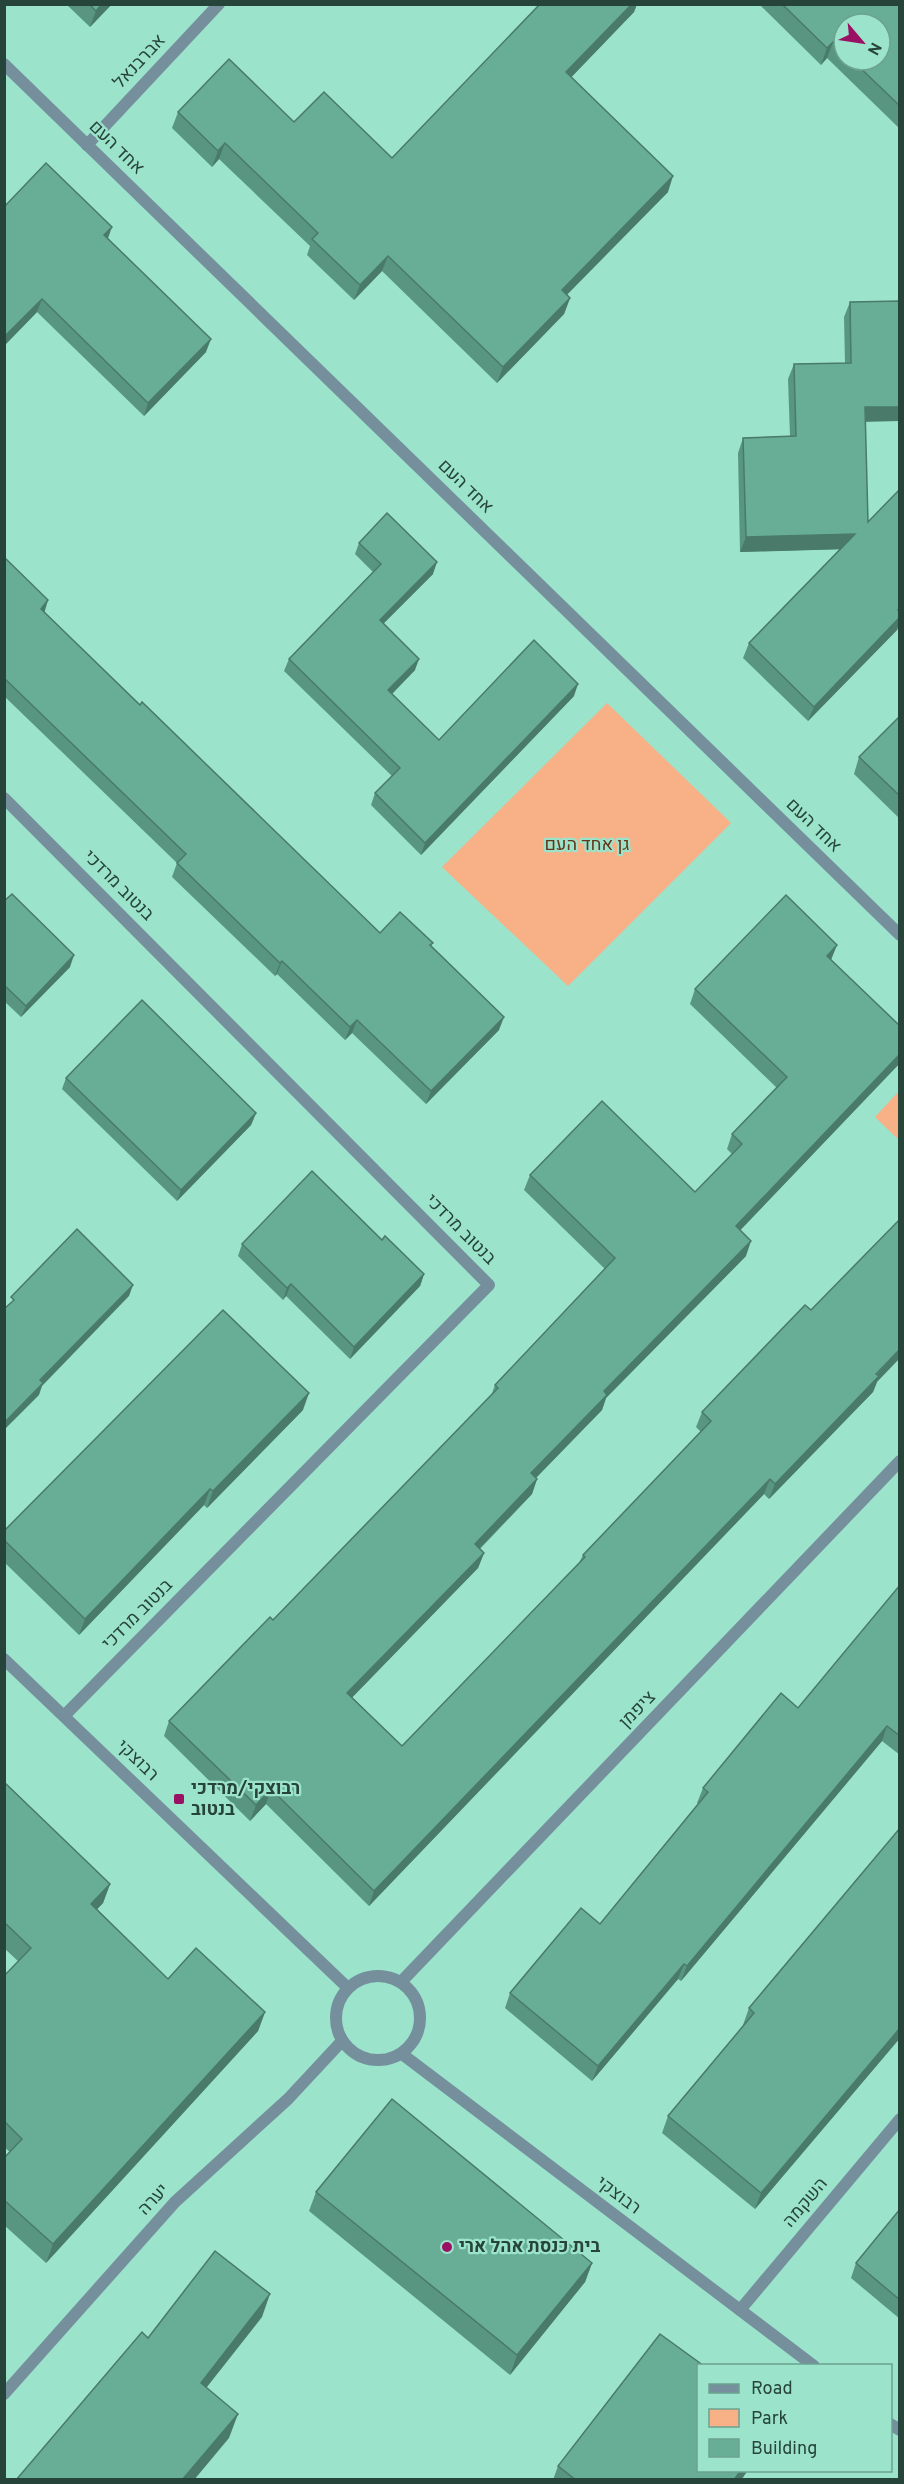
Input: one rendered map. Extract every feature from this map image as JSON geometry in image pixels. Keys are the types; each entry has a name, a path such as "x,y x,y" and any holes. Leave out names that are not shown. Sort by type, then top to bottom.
{"street":[{"name":"אברבנאל","path":"87,145 219,4"},
{"name":"אחד העם","path":"4,64 900,935"},
{"name":"בנטוב מרדכי","path":"4,798 489,1285 64,1716"},
{"name":"ציפמן","path":"401,1982 900,1461"},
{"name":"רבוצקי","path":"4,1659 348,1988"},
{"path":"374,1975 388,1976 401,1982 414,1994 420,2009 420,2027 414,2042 402,2054 376,2061 351,2052 342,2042 336,2024 338,2004 348,1988 359,1980 374,1975"},
{"name":"יערה","path":"4,2394 175,2202 288,2099 342,2042"},
{"name":"רבוצקי","path":"402,2054 810,2364"},
{"name":"השקמה","path":"740,2310 900,2119"}],"green space":[{"name":"גן אחד העם","path":"607,703 731,823 568,986 442,867"},
{"path":"899,1091 899,1140 875,1117"}],"building":[{"path":"89,4 102,4 96,11"},
{"path":"540,4 632,4 566,72 673,176 562,290 570,298 503,367 388,256 360,285 312,239 318,233 225,143 218,151 178,112 229,59 294,122 324,92 392,158"},
{"path":"782,4 900,4 900,106 865,72 892,72 892,12 832,12 832,43 827,48"},
{"path":"46,163 112,227 104,235 211,339 148,403 42,299 4,337 4,207"},
{"path":"900,301 900,407 865,407 868,522 900,489 900,609 898,610 900,617 814,707 749,643 855,534 746,537 743,438 796,436 794,364 851,363 850,302"},
{"path":"387,513 437,562 380,620 419,659 388,690 439,740 534,640 578,684 425,843 375,793 400,768 289,659 381,564 359,543"},
{"path":"4,557 48,600 41,609 140,705 142,702 380,933 400,912 433,943 430,945 504,1017 431,1091 357,1020 350,1027 282,961 280,963 177,863 186,854 4,678"},
{"path":"900,716 900,796 859,757"},
{"path":"12,894 74,955 26,1006 4,985 4,901"},
{"path":"786,895 837,945 827,956 900,1026 900,1054 736,1226 751,1241 604,1391 607,1395 531,1473 537,1479 475,1544 484,1553 347,1693 402,1746 585,1557 583,1555 711,1421 702,1412 805,1305 811,1310 900,1219 900,1349 876,1374 879,1376 775,1484 770,1479 374,1891 271,1789 256,1805 169,1721 270,1617 273,1620 498,1388 495,1385 615,1258 530,1175 602,1101 695,1192 742,1144 732,1134 787,1077 695,989"},
{"path":"142,1000 256,1113 181,1190 66,1078"},
{"path":"312,1171 382,1240 385,1236 424,1274 354,1347 291,1284 287,1288 242,1244"},
{"path":"77,1229 133,1285 40,1380 43,1383 4,1423 4,1309 14,1300 11,1297"},
{"path":"223,1310 309,1393 213,1491 210,1489 85,1619 4,1540 4,1531"},
{"path":"900,1585 900,1736 887,1726 687,1966 684,1964 598,2066 510,1993 581,1908 600,1924 708,1792 703,1788 781,1693 798,1708"},
{"path":"4,1782 110,1884 91,1904 168,1979 196,1948 265,2012 53,2244 4,2200 4,2158 22,2139 4,2121 4,1976 31,1948 4,1922"},
{"path":"900,1828 900,2028 761,2193 668,2116 754,2013 749,2008"},
{"name":"בית כנסת אהל ארי","path":"392,2099 592,2263 517,2355 316,2192"},
{"path":"900,2209 900,2300 856,2263"},
{"path":"215,2251 270,2294 201,2383 238,2414 182,2480 16,2480 142,2332 148,2338"},
{"path":"660,2334 701,2364 697,2364 697,2472 740,2472 734,2480 576,2480 558,2466"}],"place":[{"name":"רבוצקי/מרדכי בנטוב","path":"179,1799"},
{"name":"בית כנסת אהל ארי","path":"447,2247"}]}
